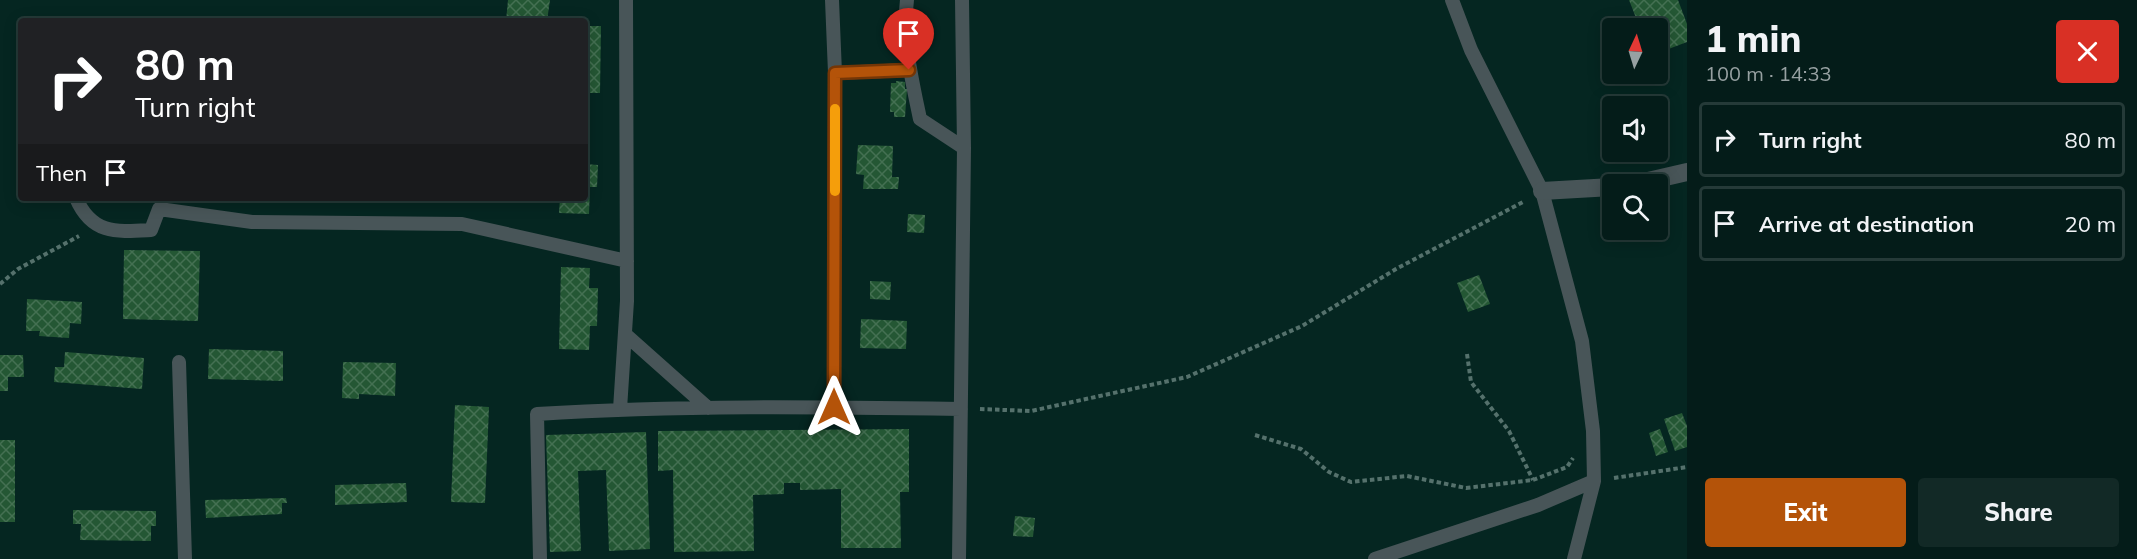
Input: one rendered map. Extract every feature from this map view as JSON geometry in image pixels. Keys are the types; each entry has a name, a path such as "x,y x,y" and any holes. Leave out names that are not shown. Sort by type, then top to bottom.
{"street":[{"path":"1668,176 1687,172"},
{"path":"1542,192 1602,188"}],"lane":[{"path":"620,409 626,335 626,0"},
{"path":"832,0 835,73 834,407"},
{"path":"907,0 905,18 909,70 920,119 964,147"},
{"path":"959,559 964,147 962,0"},
{"path":"1452,0 1471,50 1542,192 1582,341 1593,431 1594,481 1574,559"},
{"path":"835,73 909,70"},
{"path":"78,201 98,226 115,232 151,230 157,203 252,222 462,224 627,261"},
{"path":"626,335 708,408"},
{"path":"179,362 185,559"},
{"path":"540,559 537,414 620,409 834,407 961,409"},
{"path":"1375,559 1538,505 1594,481"}],"path":[{"path":"961,409 1031,411 1187,377 1302,326 1396,269 1542,192"},
{"path":"0,284 18,269 98,226"},
{"path":"1467,354 1471,382 1509,431 1533,480"},
{"path":"1255,435 1301,449 1329,472 1351,482 1407,476 1466,488 1533,480 1567,467 1593,431"},
{"path":"1594,481 1687,467"}],"building":[{"path":"508,0 550,0 547,18 506,18"},
{"path":"1629,0 1678,0 1687,24 1687,42 1668,49 1668,18 1636,18"},
{"path":"588,26 601,26 600,93 588,93"},
{"path":"896,81 905,82 905,89 907,89 905,117 894,117 894,112 890,112 891,83 896,83"},
{"path":"858,145 893,146 892,177 899,177 898,189 863,189 864,175 856,174"},
{"path":"588,164 598,165 597,187 590,187 589,214 559,213 560,201 588,201"},
{"path":"908,214 925,215 924,233 907,232"},
{"path":"124,250 200,251 198,321 123,319"},
{"path":"561,267 590,268 589,288 598,288 597,326 590,326 589,350 559,349"},
{"path":"1479,275 1490,304 1468,312 1457,283"},
{"path":"870,281 891,282 890,300 870,299"},
{"path":"27,299 82,302 81,324 70,323 69,338 39,336 40,331 26,331"},
{"path":"861,319 907,321 906,349 860,348"},
{"path":"209,349 283,351 283,381 208,379"},
{"path":"65,352 144,358 142,389 54,382 55,367 64,367"},
{"path":"0,355 23,355 24,377 8,377 8,391 0,391"},
{"path":"343,362 396,363 395,396 359,394 359,399 342,398"},
{"path":"455,405 489,407 485,503 451,502"},
{"path":"1682,413 1687,426 1687,447 1675,451 1664,419"},
{"path":"909,429 909,492 900,492 901,548 841,548 841,489 800,490 800,483 784,483 784,494 753,495 754,551 674,552 673,470 658,471 658,431"},
{"path":"1660,429 1668,452 1656,456 1649,433"},
{"path":"646,432 650,549 609,551 606,470 578,471 581,551 550,552 546,435"},
{"path":"0,440 15,440 15,522 0,522"},
{"path":"406,483 407,502 335,505 335,485"},
{"path":"286,498 287,503 282,503 282,514 206,518 205,500"},
{"path":"73,510 156,511 156,526 151,526 151,541 80,540 81,524 73,524"},
{"path":"1015,516 1035,518 1033,537 1013,536"}],"slow traffic":[{"path":"835,109 835,191"}],"route":[{"path":"834,407 835,73 909,70"}]}
